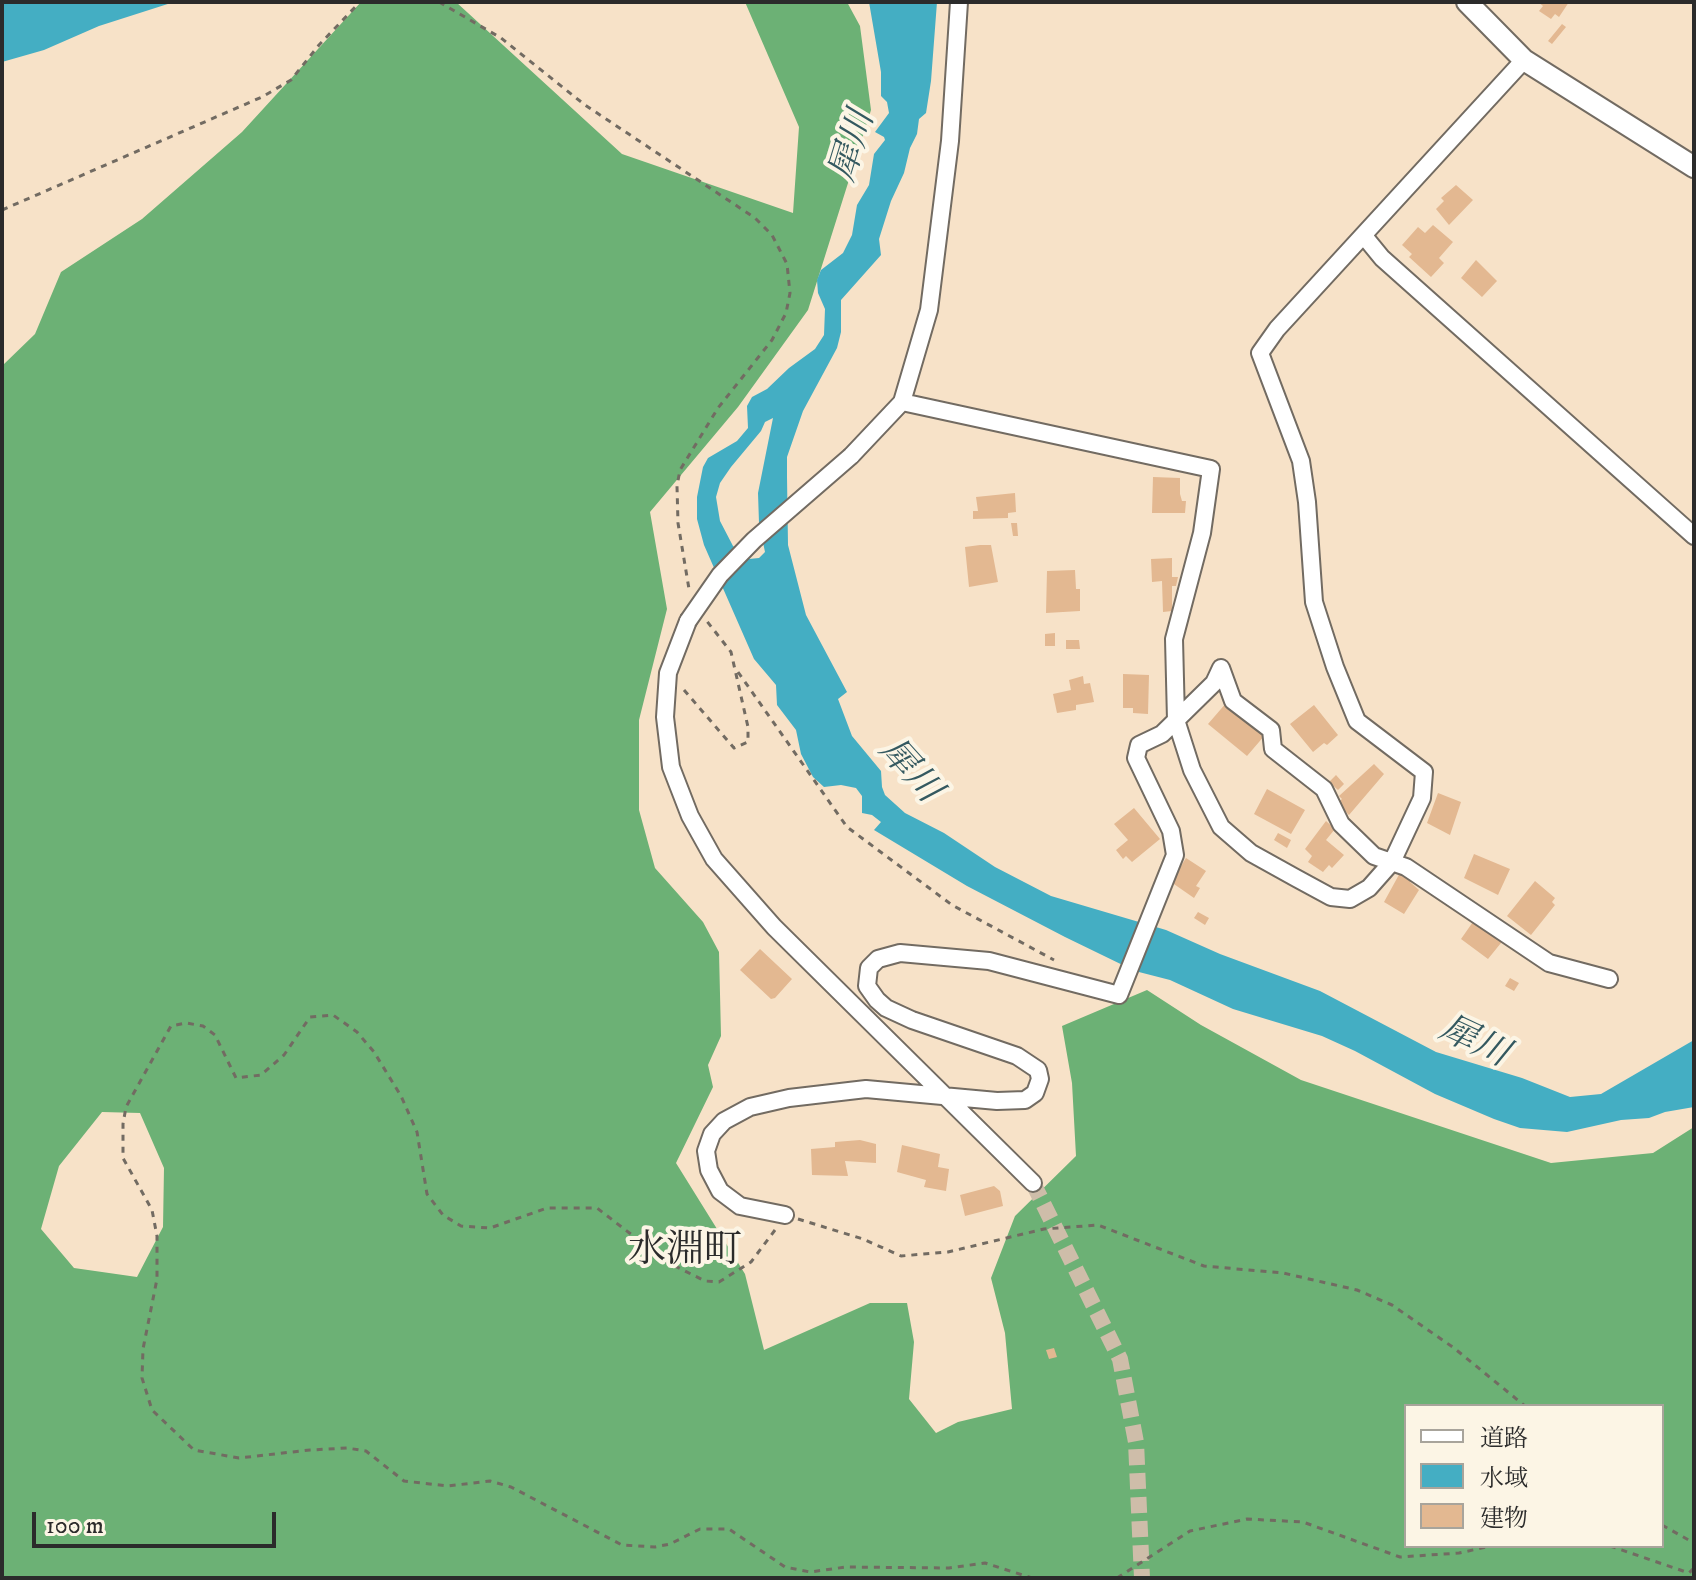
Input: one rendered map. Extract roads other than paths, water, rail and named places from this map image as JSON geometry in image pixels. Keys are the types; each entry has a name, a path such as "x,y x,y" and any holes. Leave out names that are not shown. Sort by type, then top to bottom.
{"main road":[{"path":"1468,2 1524,60 1694,167"}],"street":[{"path":"959,2 950,141 929,310 902,402 851,456 754,540 720,575 693,616 668,673 665,717 671,767 690,816 714,859 774,927 1033,1183"},
{"path":"902,402 1211,469 1202,533 1174,639 1176,720 1192,770 1221,827 1251,853 1331,897 1350,899 1369,888 1392,862 1422,798 1424,772 1357,721 1335,667 1314,602 1301,461 1260,353 1277,329 1524,60"},
{"path":"1364,236 1382,258 1694,536"},
{"path":"785,1215 740,1206 720,1191 709,1170 706,1151 712,1134 724,1121 750,1107 866,1089 997,1101 1025,1100 1035,1093 1040,1079 1038,1070 1017,1056 886,1008 867,986 869,968 878,959 900,953 989,961 1119,995 1175,855 1171,831 1136,758 1139,745 1162,734 1214,683 1221,668 1233,701 1271,730 1273,749 1324,789 1341,824 1374,856 1406,867 1549,963 1609,979"}],"water":[{"path":"8,2 174,2 99,26 44,50 2,62 2,5"},
{"path":"869,2 937,2 926,113 919,119 904,173 891,201 879,239 881,255 841,300 841,332 837,348 803,411 787,457 787,477 788,545 806,615 847,692 838,699 852,736 881,771 885,795 905,813 944,833 995,867 1051,896 1166,930 1220,954 1320,991 1436,1052 1522,1078 1570,1097 1601,1094 1694,1040 1694,1107 1567,1132 1520,1128 1494,1119 1435,1094 1322,1036 1233,1009 1170,980 1135,971 1065,937 967,886 874,830 881,822 872,815 862,813 862,796 856,788 841,785 824,787 813,777 801,754 796,730 777,705 776,685 754,659 704,545 697,519 697,497 708,458 737,441 748,428 747,406 752,397 767,389 815,349 824,335 825,309 818,293 817,280 821,270 843,253 852,235 857,205 869,185 874,154 885,140 875,132 889,113 887,102 881,96 881,72","holes":["773,418 758,493 759,523 765,552 759,558 749,559 733,546 720,521 716,497 720,483 731,467 765,422"]}],"tunnel":[{"path":"1033,1183 1120,1359 1136,1442 1142,1578"}],"district":[{"name":"水淵町","path":"685,1253"}],"water label":[{"name":"犀川","path":"855,147"},
{"name":"犀川","path":"908,772"},
{"name":"犀川","path":"1473,1044"}]}
